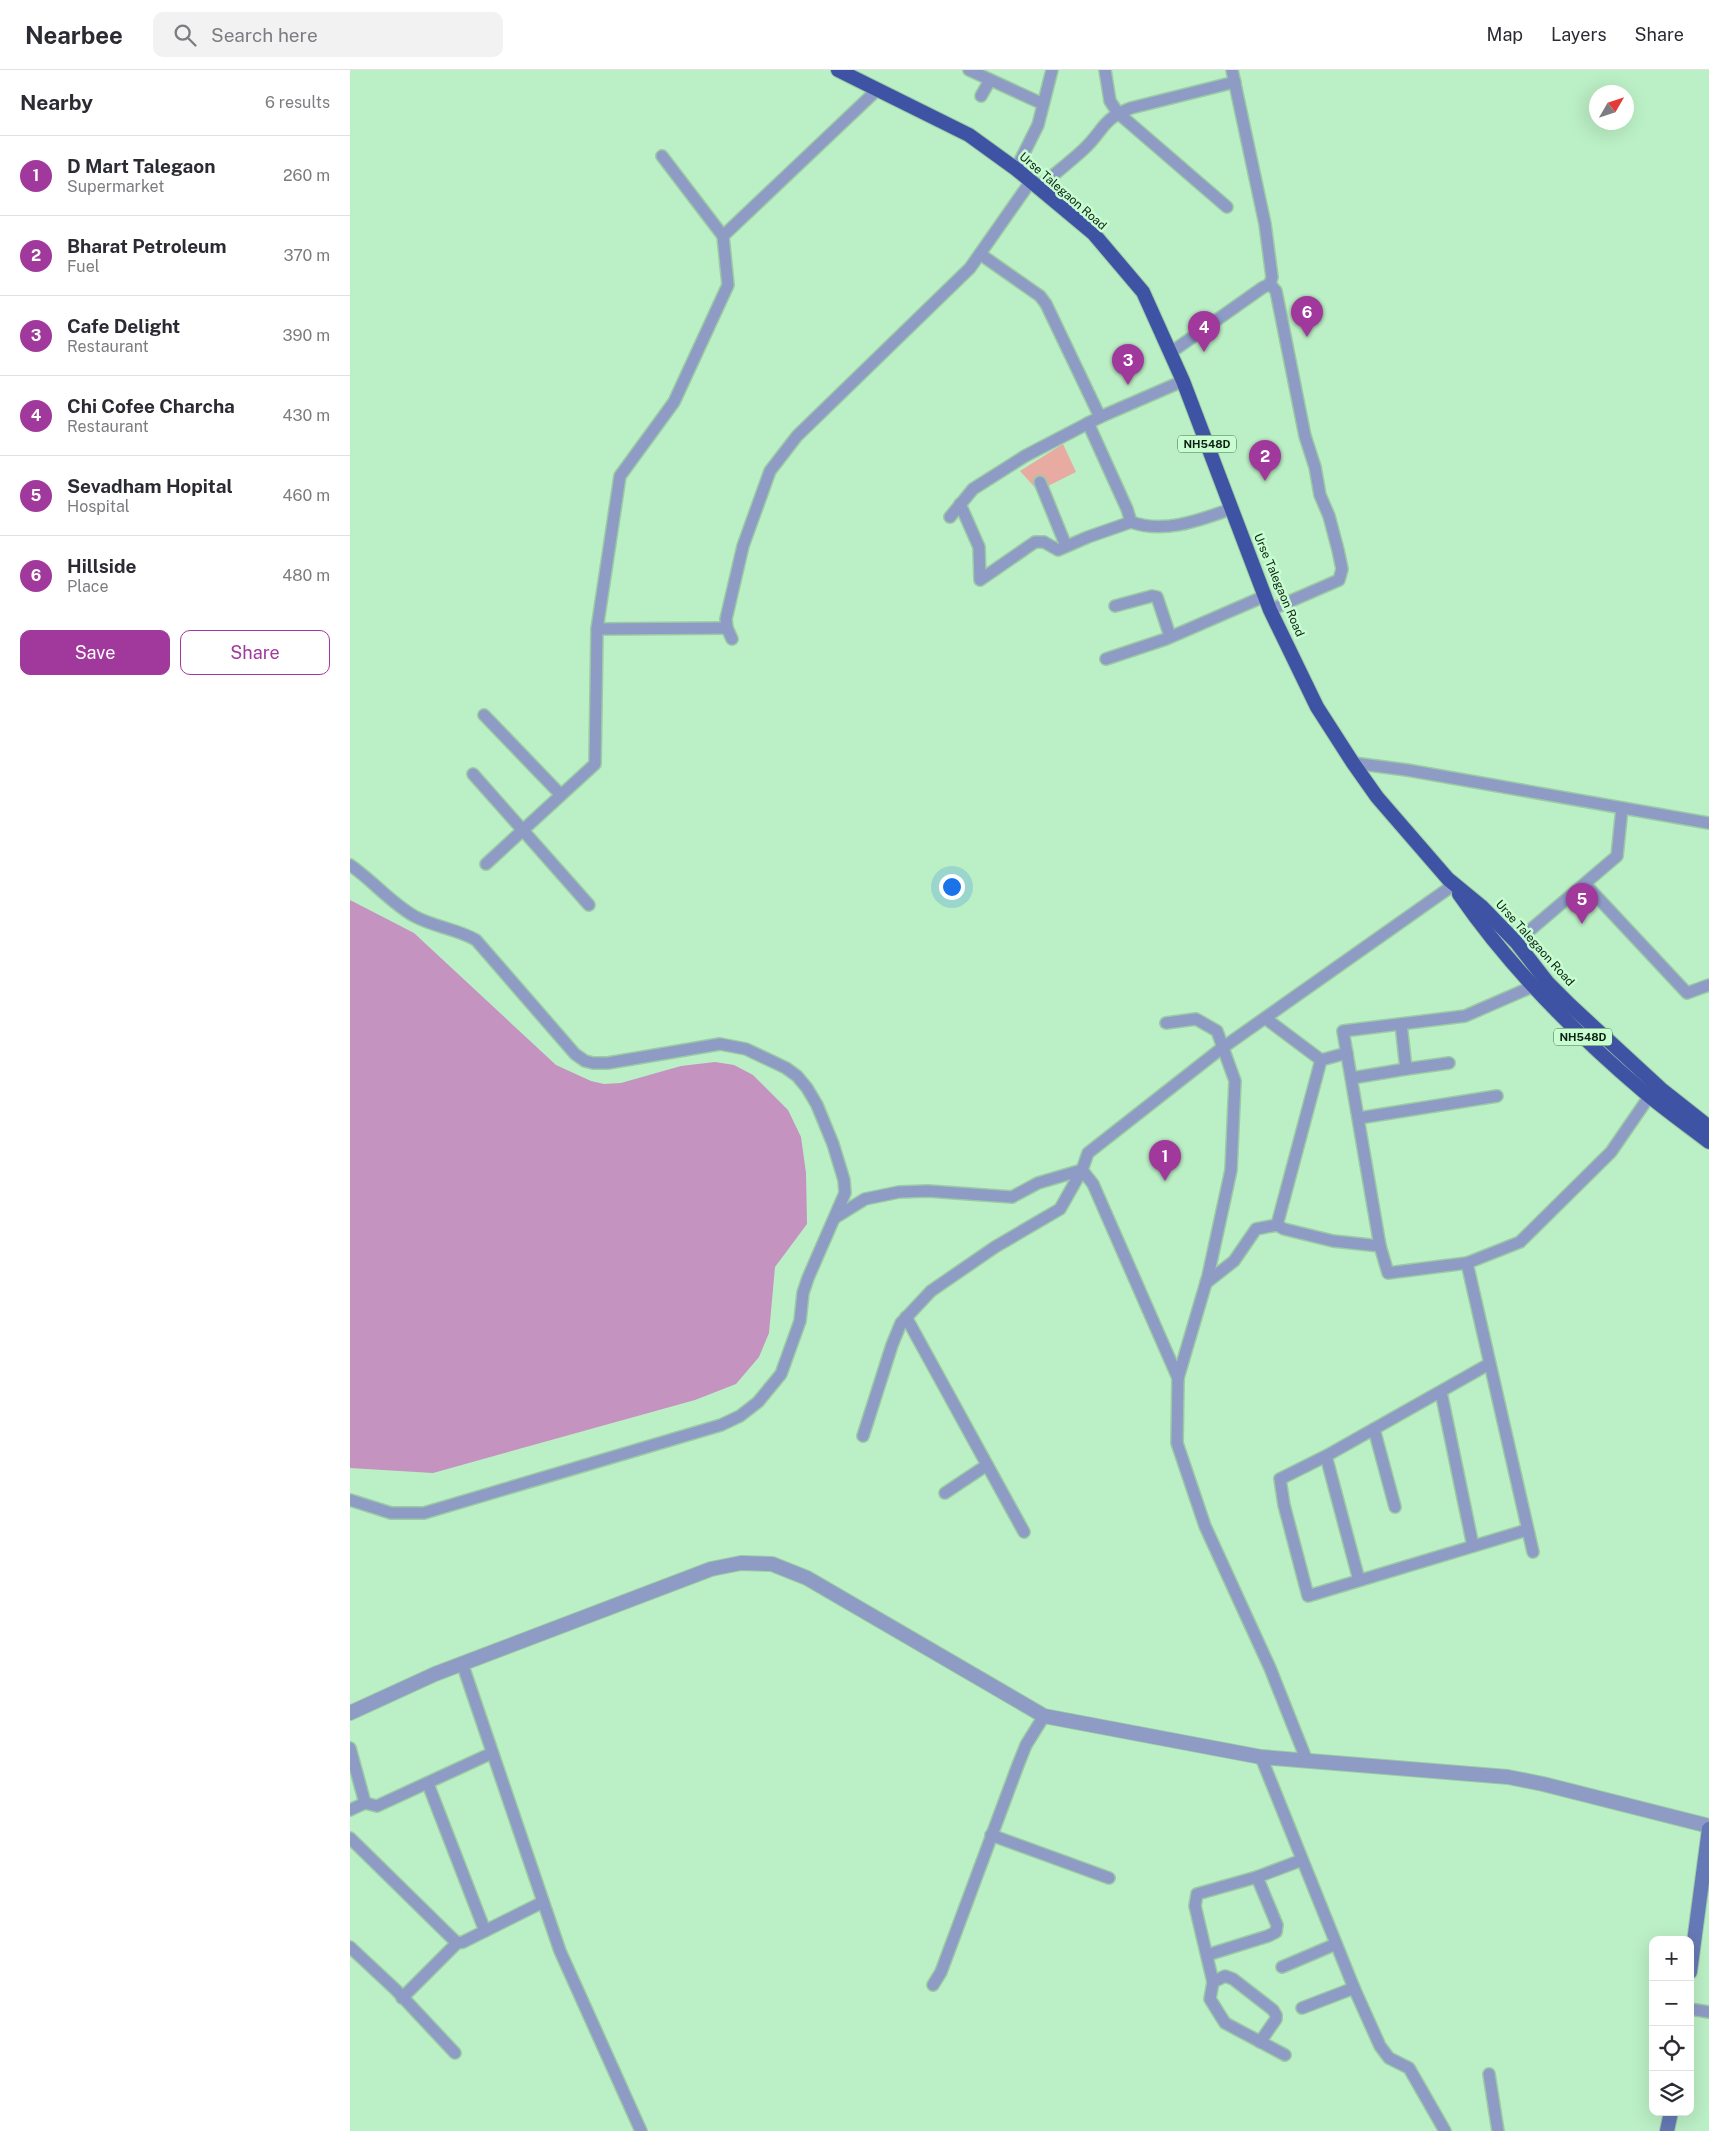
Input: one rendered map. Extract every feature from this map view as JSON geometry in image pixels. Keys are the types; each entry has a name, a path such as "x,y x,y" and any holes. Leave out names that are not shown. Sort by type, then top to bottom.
{"highway":[{"name":"Urse Talegaon Road","path":"838,70 970,135 1016,169 1093,234 1143,292 1183,381 1270,610 1317,707 1353,763 1377,797 1450,883 1482,907 1516,942 1548,982 1653,1090 1709,1127"},
{"name":"NH548D","path":"1450,883 1473,915 1534,986 1591,1044 1653,1090 1709,1142"}],"main road":[{"path":"1694,1942 1709,1828"},
{"path":"1667,2131 1670,2116"}],"street":[{"path":"969,70 1043,104"},
{"path":"1016,169 1038,125 1052,70"},
{"path":"1105,70 1110,102 1118,113 1228,207"},
{"path":"1170,353 1270,284 1272,277 1265,224 1232,70"},
{"path":"981,96 990,80"},
{"path":"597,629 730,633 726,619 743,546 770,471 797,436 962,275 1035,185 1085,148 1108,119 1131,108 1235,82"},
{"path":"723,236 877,90"},
{"path":"486,864 595,764 597,629 620,476 674,402 728,285 723,236 662,156"},
{"path":"980,254 1040,296 1046,304 1100,417"},
{"path":"1270,284 1276,291 1305,436 1320,495 1329,516 1342,569 1340,580 1270,610"},
{"path":"950,517 973,489 1024,456 1100,417 1183,381"},
{"path":"1088,423 1127,509 1131,522"},
{"path":"1040,482 1066,546"},
{"path":"960,504 979,547 980,580 1035,542 1044,542 1058,550 1131,522 1142,527 1160,527 1194,522 1231,509"},
{"path":"1115,606 1152,596 1157,597 1170,636"},
{"path":"1106,659 1166,639 1265,596"},
{"path":"484,715 561,795"},
{"path":"1353,763 1407,770 1709,823"},
{"path":"474,774 561,876 589,905"},
{"path":"1516,942 1618,856 1622,808"},
{"path":"350,865 368,877 404,909 415,916 439,928 465,934 476,940 562,1041 585,1061 608,1063 720,1044 730,1044 746,1049 786,1068 797,1076 807,1088 816,1105 833,1144 844,1180 845,1194 808,1278 803,1293 800,1321 785,1367 769,1391 740,1416 721,1425 424,1513 391,1513 350,1500"},
{"path":"863,1436 892,1344 901,1323 931,1291 995,1247 1060,1209 1082,1170 1088,1153 1223,1048 1450,883"},
{"path":"1585,884 1687,993 1709,986"},
{"path":"1534,986 1465,1016 1343,1032 1380,1246 1388,1273 1467,1263 1520,1242 1611,1152 1653,1090"},
{"path":"1265,1018 1321,1060"},
{"path":"1166,1023 1196,1019 1217,1031 1235,1081 1231,1170 1206,1284 1178,1378 1177,1443 1205,1526 1270,1668 1307,1761"},
{"path":"1400,1024 1406,1069"},
{"path":"1321,1060 1347,1053"},
{"path":"1278,1225 1321,1060"},
{"path":"1352,1078 1449,1064"},
{"path":"1359,1118 1497,1096"},
{"path":"836,1216 864,1199 899,1192 928,1191 1012,1197 1038,1182 1082,1170"},
{"path":"1082,1170 1092,1184 1178,1378"},
{"path":"1206,1284 1234,1261 1256,1228 1278,1225 1284,1229 1332,1241 1380,1246"},
{"path":"1467,1263 1533,1552"},
{"path":"906,1317 1024,1532"},
{"path":"1489,1364 1326,1456 1280,1479 1284,1505 1308,1596 1528,1530"},
{"path":"1440,1392 1472,1546"},
{"path":"1374,1429 1396,1507"},
{"path":"1326,1456 1359,1580"},
{"path":"945,1493 987,1465"},
{"path":"350,1713 462,1663 711,1569 741,1563 772,1564 807,1578 1044,1716 1261,1757 1508,1777 1543,1784 1709,1828"},
{"path":"462,1663 560,1952 641,2131"},
{"path":"933,1985 941,1972 1026,1745 1044,1716"},
{"path":"350,1748 365,1803"},
{"path":"350,1810 365,1803 377,1806 428,1784 492,1752"},
{"path":"1261,1757 1354,1988 1380,2046 1389,2058 1409,2068 1445,2131"},
{"path":"428,1784 485,1931"},
{"path":"991,1835 1109,1878"},
{"path":"350,1838 457,1943"},
{"path":"1285,2056 1225,2023 1210,1999 1213,1982 1194,1906 1197,1894 1257,1877 1302,1860"},
{"path":"1207,1955 1276,1932 1277,1925 1257,1877"},
{"path":"402,1998 457,1943 463,1942 543,1902"},
{"path":"1282,1967 1336,1944"},
{"path":"350,1947 396,1990 455,2053"},
{"path":"1213,1982 1225,1976 1233,1979 1273,2010 1276,2019 1260,2042"},
{"path":"1302,2008 1354,1988"},
{"path":"1694,2010 1709,2012"},
{"path":"1489,2074 1498,2131"}],"shaded area":[{"path":"1063,444 1076,472 1038,491 1020,471"},
{"path":"350,900 414,933 556,1065 591,1081 604,1084 621,1083 681,1066 715,1062 734,1065 753,1075 788,1110 801,1137 806,1173 807,1224 775,1267 769,1333 759,1357 736,1384 695,1400 433,1473 350,1468"}],"place":[{"name":"Hillside","path":"1307,337"},
{"name":"Chi Cofee Charcha","path":"1204,352"},
{"name":"Cafe Delight","path":"1128,385"},
{"name":"Bharat Petroleum","path":"1265,481"},
{"name":"Sevadham Hopital","path":"1582,924"},
{"name":"D Mart Talegaon","path":"1165,1181"}]}
